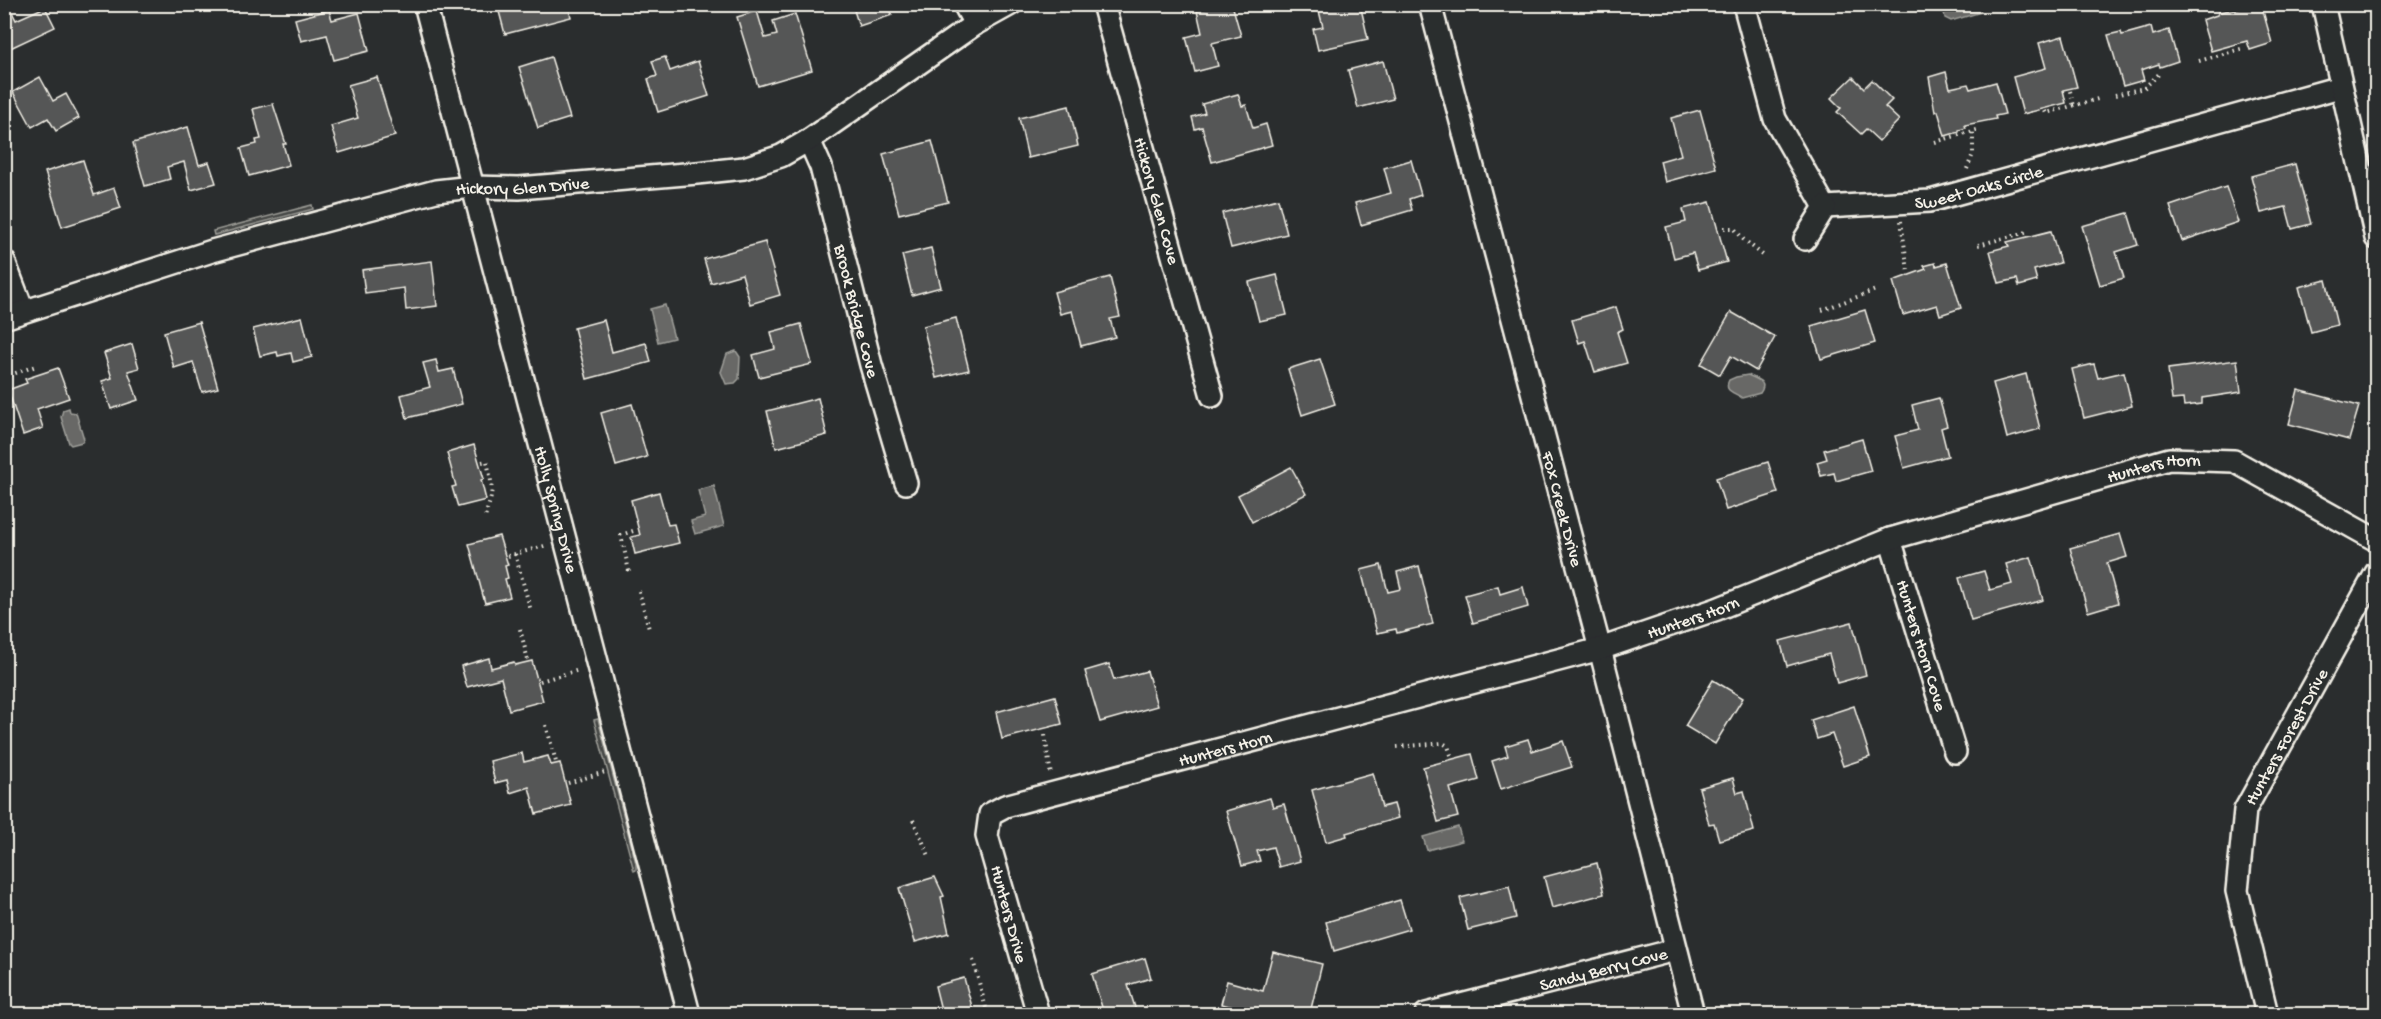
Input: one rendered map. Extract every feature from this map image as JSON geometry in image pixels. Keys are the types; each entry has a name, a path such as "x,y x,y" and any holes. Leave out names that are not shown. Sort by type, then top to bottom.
{"street":[{"name":"Holly Spring Drive","path":"425,4 689,1014"},
{"path":"964,4 975,24"},
{"name":"Hickory Glen Drive","path":"14,314 212,250 436,191 519,188 725,171 763,163 809,140 975,24 1011,4"},
{"name":"Hickory Glen Cove","path":"1103,4 1212,396"},
{"name":"Fox Creek Drive","path":"1430,4 1694,1014"},
{"path":"1744,4 1775,119 1825,207 1805,239"},
{"path":"2323,4 2376,238"},
{"name":"Sweet Oaks Circle","path":"1825,207 1930,201 2340,87"},
{"name":"Brook Bridge Cove","path":"809,140 821,167 871,365 906,483"},
{"path":"4,261 14,314"},
{"name":"Hunters Horn","path":"990,814 1005,806 1600,649 1717,609 1890,538 2169,459 2234,461 2376,540"},
{"name":"Hunters Horn Cove","path":"1890,538 1955,752"},
{"name":"Hunters Forest Drive","path":"2267,1014 2237,891 2245,810 2376,573"},
{"name":"Hunters Drive","path":"990,814 987,836 1038,1014"},
{"name":"Sandy Berry Cove","path":"1426,1014 1676,950"}],"path":[{"path":"2199,61 2244,48"},
{"path":"2115,95 2144,88 2160,74"},
{"path":"2070,92 2074,106"},
{"path":"2044,111 2046,113 2098,99"},
{"path":"1935,142 1980,129"},
{"path":"1960,174 1967,170 1973,154 1972,132"},
{"path":"1900,219 1908,271"},
{"path":"1724,228 1734,228 1743,239 1764,256"},
{"path":"1978,245 2027,232"},
{"path":"1822,310 1876,290"},
{"path":"4,376 36,366"},
{"path":"482,462 487,461 491,486 485,520"},
{"path":"629,571 621,535 636,530"},
{"path":"508,556 552,544"},
{"path":"515,554 531,611"},
{"path":"639,591 650,629"},
{"path":"520,629 528,660"},
{"path":"540,681 579,670"},
{"path":"546,725 556,762"},
{"path":"1045,735 1051,779"},
{"path":"1398,747 1443,743 1448,746 1451,755"},
{"path":"568,783 605,772"},
{"path":"913,820 930,858"},
{"path":"973,960 987,1012"}],"shaded area":[{"path":"1979,5 1981,12 1951,21 1945,18 1944,12 1947,7"},
{"path":"312,205 313,209 214,235 213,231"},
{"path":"665,305 674,338 658,342 650,309"},
{"path":"736,351 740,357 739,379 735,383 726,384 721,372 727,354"},
{"path":"1748,375 1757,379 1763,386 1760,393 1742,398 1729,389 1729,380"},
{"path":"69,408 70,412 76,413 84,439 82,442 71,445 61,417 63,410"},
{"path":"714,486 724,526 695,534 691,521 705,517 698,490"},
{"path":"598,719 636,863 634,871 594,720"},
{"path":"1458,827 1462,841 1427,850 1423,837"}],"building":[{"path":"4,4 8,4 16,20 45,7 55,27 4,51"},
{"path":"497,4 529,4 530,8 542,4 568,4 571,17 505,34"},
{"path":"852,4 889,4 892,15 859,26"},
{"path":"1222,4 1232,4 1241,36 1212,43 1218,66 1195,72 1186,37 1202,33 1197,11"},
{"path":"1295,4 1360,4 1368,39 1318,50 1313,29 1323,27 1318,7 1297,12"},
{"path":"2242,4 2261,4 2272,43 2250,50 2247,41 2211,51 2202,20 2217,15 2219,12 2243,8"},
{"path":"329,10 332,20 359,13 369,51 334,60 327,35 301,41 295,19"},
{"path":"757,11 765,38 777,35 773,21 795,14 812,70 758,86 737,17"},
{"path":"2151,27 2153,35 2169,30 2178,61 2141,70 2144,80 2123,86 2108,35 2121,32 2122,35"},
{"path":"2063,36 2077,87 2063,90 2066,103 2023,114 2013,77 2046,68 2039,43"},
{"path":"551,57 570,118 538,128 519,67"},
{"path":"665,57 670,71 698,61 709,96 658,112 648,79 657,76 652,61"},
{"path":"1383,61 1393,99 1358,108 1348,70"},
{"path":"1946,72 1950,88 1968,84 1970,89 1996,82 2005,114 1995,116 1996,119 1965,125 1966,128 1959,132 1945,136 1938,111 1935,112 1929,77"},
{"path":"40,77 53,101 66,94 79,118 56,131 48,118 32,127 13,92"},
{"path":"377,77 395,136 339,153 331,126 358,118 348,85"},
{"path":"1853,77 1864,88 1872,80 1892,100 1885,107 1899,120 1879,141 1866,129 1861,134 1837,112 1841,108 1831,98"},
{"path":"1238,94 1242,106 1246,105 1253,128 1266,124 1272,145 1212,162 1202,127 1195,129 1192,117 1205,113 1202,104"},
{"path":"273,104 286,144 283,144 289,165 249,176 241,148 257,144 256,140 261,139 253,109"},
{"path":"1069,106 1078,146 1028,158 1019,118"},
{"path":"1700,110 1716,168 1665,182 1660,161 1681,155 1671,118"},
{"path":"188,127 199,165 209,162 216,183 191,190 184,162 167,167 170,179 145,186 133,143"},
{"path":"932,141 948,202 899,214 883,154"},
{"path":"83,160 94,195 114,188 121,208 62,227 45,172"},
{"path":"1411,160 1421,195 1409,199 1412,210 1361,225 1355,203 1391,193 1384,168"},
{"path":"2295,164 2311,224 2292,229 2286,207 2261,213 2251,176"},
{"path":"2226,187 2238,222 2182,241 2170,206"},
{"path":"1278,199 1287,234 1231,248 1222,213"},
{"path":"1710,202 1727,262 1698,270 1693,253 1674,258 1666,227 1686,222 1683,209"},
{"path":"2128,213 2138,245 2116,252 2124,278 2100,285 2082,226"},
{"path":"2051,231 2060,263 2034,270 2037,281 2019,286 2017,279 1999,283 1990,251 2009,246 2007,242"},
{"path":"765,242 780,295 750,304 742,274 711,283 704,259"},
{"path":"931,248 941,287 912,295 902,255"},
{"path":"432,261 437,306 406,310 404,288 365,293 362,270"},
{"path":"1935,263 1936,266 1947,263 1961,308 1940,315 1937,305 1903,315 1893,281 1926,269 1924,266"},
{"path":"1277,275 1287,315 1259,321 1249,282"},
{"path":"1110,277 1120,317 1110,319 1115,337 1081,346 1072,311 1060,314 1054,292"},
{"path":"2326,280 2337,325 2311,332 2299,287"},
{"path":"1616,307 1623,329 1617,332 1627,363 1595,372 1585,341 1579,343 1572,320"},
{"path":"1865,310 1875,343 1821,359 1811,326"},
{"path":"1731,312 1775,337 1756,371 1731,356 1720,375 1701,364"},
{"path":"302,317 312,357 293,362 291,353 278,356 277,352 260,356 253,329"},
{"path":"956,318 969,370 936,378 923,326"},
{"path":"604,320 612,352 646,343 651,362 587,379 574,328"},
{"path":"199,322 218,388 202,392 193,362 174,368 164,332"},
{"path":"801,324 812,364 759,377 753,355 775,349 771,332"},
{"path":"132,344 139,368 128,371 138,400 111,409 102,381 112,378 104,353"},
{"path":"1320,359 1335,404 1302,415 1288,369"},
{"path":"436,360 439,372 453,369 462,404 407,418 401,395 430,387 423,363"},
{"path":"2237,360 2241,392 2202,398 2202,404 2184,406 2183,399 2172,400 2168,369"},
{"path":"2094,364 2098,378 2124,372 2132,406 2084,418 2072,369"},
{"path":"58,368 69,398 37,409 43,428 23,435 8,390 27,383 25,379"},
{"path":"2026,374 2040,429 2007,438 1993,383"},
{"path":"2298,390 2359,406 2349,440 2289,424"},
{"path":"818,398 827,435 776,448 767,411"},
{"path":"1939,398 1947,426 1941,428 1948,456 1904,468 1895,436 1918,430 1912,405"},
{"path":"632,404 647,457 616,466 601,413"},
{"path":"1862,439 1871,471 1836,481 1834,473 1821,476 1817,462 1827,459 1824,450"},
{"path":"474,445 484,479 481,480 486,500 458,507 452,487 456,486 447,453"},
{"path":"1768,462 1778,493 1726,510 1716,478"},
{"path":"1291,467 1306,494 1252,522 1238,495"},
{"path":"659,492 668,525 674,524 679,543 635,554 631,537 640,535 631,500"},
{"path":"2120,534 2127,557 2107,563 2118,603 2088,612 2070,548"},
{"path":"499,536 508,565 505,566 508,578 505,579 510,597 485,603 469,544"},
{"path":"2031,557 2043,600 1971,620 1959,578 1984,571 1990,590 2012,584 2006,564"},
{"path":"1381,565 1388,592 1401,589 1397,572 1419,566 1433,624 1397,633 1396,629 1377,633 1361,570"},
{"path":"1498,586 1500,594 1523,587 1528,607 1473,623 1465,595"},
{"path":"1852,622 1866,675 1837,683 1829,654 1787,666 1780,641"},
{"path":"489,658 491,668 514,662 515,665 532,661 543,701 509,710 501,678 467,687 461,666"},
{"path":"1109,664 1114,680 1147,671 1157,706 1100,722 1085,671"},
{"path":"1713,680 1743,698 1715,744 1685,726"},
{"path":"1055,696 1062,724 1002,739 996,712"},
{"path":"1854,706 1870,757 1843,766 1832,734 1817,739 1811,720"},
{"path":"1528,739 1532,751 1563,741 1572,767 1501,789 1492,761 1508,756 1505,746"},
{"path":"522,753 524,762 548,756 551,765 560,763 571,805 536,814 529,787 510,793 507,780 495,783 490,761"},
{"path":"1472,754 1479,780 1450,788 1458,817 1438,822 1423,767"},
{"path":"1373,773 1382,807 1394,804 1398,818 1346,833 1347,836 1326,842 1312,790"},
{"path":"1733,778 1737,793 1744,791 1754,831 1719,840 1714,823 1709,824 1699,788"},
{"path":"1270,798 1273,807 1284,804 1300,861 1279,867 1273,847 1257,851 1260,861 1242,866 1226,811"},
{"path":"1597,863 1604,894 1552,908 1544,877"},
{"path":"935,877 944,896 941,897 949,933 915,942 899,888"},
{"path":"1509,886 1516,918 1468,930 1460,898"},
{"path":"1400,900 1409,929 1334,951 1326,922"},
{"path":"1273,952 1322,964 1310,1013 1293,1009 1292,1014 1263,1014 1221,1004 1227,981 1263,991"},
{"path":"1145,958 1151,978 1128,985 1137,1014 1104,1014 1092,974"},
{"path":"964,978 974,1014 942,1014 935,986"}]}
